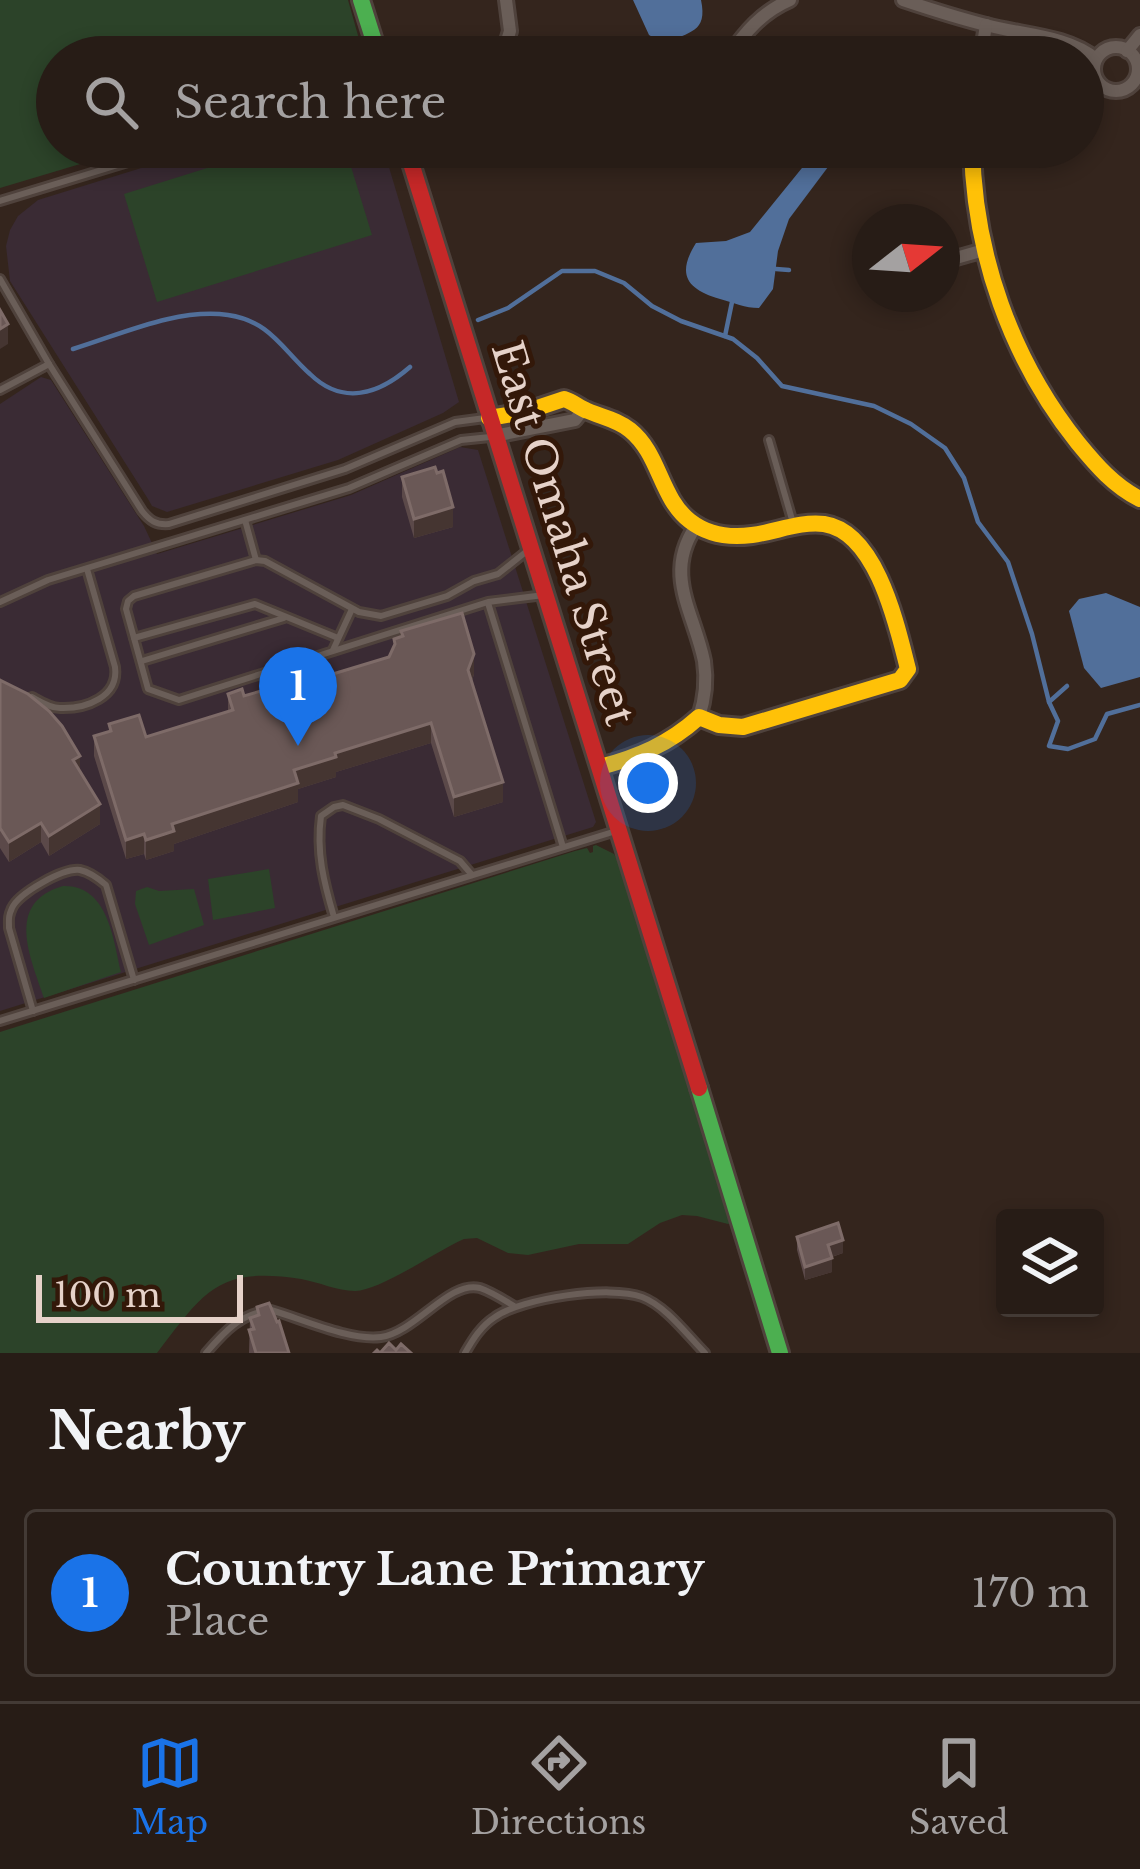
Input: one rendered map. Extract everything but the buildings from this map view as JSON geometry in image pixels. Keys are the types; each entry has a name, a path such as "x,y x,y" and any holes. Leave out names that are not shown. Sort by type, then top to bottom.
{"street":[{"path":"362,0 373,36"},
{"path":"506,0 508,36"},
{"path":"742,36 771,8 790,0"},
{"path":"903,0 1033,36"},
{"path":"984,36 986,26"},
{"path":"1127,51 1140,35"},
{"path":"1104,52 1127,51 1137,68 1135,91 1104,88"},
{"name":"East Omaha Street","path":"412,168 780,1353"},
{"path":"971,168 976,223 984,250 1012,333 1042,393 1079,445 1113,482 1137,499"},
{"path":"960,257 984,250"},
{"path":"492,427 570,400 637,436 650,453 667,495 696,526 725,536 760,536 794,526 835,527 862,547 886,593 908,669 900,680 743,727 699,717"},
{"path":"549,404 554,424"},
{"path":"492,427 554,424 574,420 584,410"},
{"path":"600,767 656,751 699,717 706,697 704,662 682,585 680,559 696,526"}],"lane":[{"path":"0,212 2,201 109,168"},
{"path":"0,279 142,511 159,525 345,469 455,422 492,427"},
{"path":"0,390 49,364"},
{"path":"0,602 30,586 349,488 492,427"},
{"path":"769,440 794,526"},
{"path":"245,520 256,560"},
{"path":"530,549 498,574 381,616 366,615 256,560 134,596 126,609 148,689 178,700 488,602 544,595"},
{"path":"23,692 64,708 95,701 113,688 116,667 86,569"},
{"path":"488,602 562,847"},
{"path":"134,638 255,604 338,638"},
{"path":"333,650 352,608"},
{"path":"381,616 387,634"},
{"path":"140,662 288,617"},
{"path":"334,917 322,874 319,835 321,816 334,807 343,805 379,819 460,861 472,875"},
{"path":"0,1021 621,829"},
{"path":"33,1011 9,917 18,900 67,871 81,870 106,885 134,980"},
{"path":"206,1353 225,1330 260,1311 379,1337 414,1323 464,1288 478,1288 514,1306"},
{"path":"465,1353 477,1333 514,1306 587,1292 642,1297 705,1353"}],"shaded area":[{"path":"141,168 389,168 459,402 338,460 167,512 152,506 10,281 6,246 10,230 18,216 38,200"},
{"path":"41,377 51,380 157,554 351,495 460,447 478,450 596,822 593,827 0,1011 0,404"}],"green space":[{"path":"0,0 348,0 358,36 36,36 36,168 67,168 0,188"},
{"path":"207,168 351,168 372,235 157,302 124,194"},
{"path":"596,845 614,854 625,870 734,1223 682,1215 628,1244 579,1244 528,1255 508,1253 477,1238 464,1239 394,1277 355,1291 301,1279 250,1276 215,1288 201,1299 157,1353 0,1353 0,1032 575,851 587,848 590,853"},
{"path":"269,869 275,908 213,920 208,879"},
{"path":"63,886 90,894 99,904 121,972 44,998 29,949 28,918 45,894"},
{"path":"147,887 194,889 204,925 149,945 135,904 136,891"}],"water":[{"path":"633,0 701,0 702,19 695,30 682,36 649,35"},
{"path":"802,168 827,168 789,219 773,289 759,308 720,299 693,285 686,272 696,243 726,241 750,232"},
{"path":"1106,593 1140,607 1140,677 1101,688 1084,668 1069,611 1079,599"}],"waterway":[{"path":"776,269 789,270"},
{"path":"478,320 508,308 562,271 595,271 624,283 652,306 681,321 733,339 782,386 874,406 911,424 945,448 964,478 978,522 1008,562 1058,721 1049,746 1068,749 1095,739 1107,714 1140,705"},
{"path":"725,336 732,302"},
{"path":"73,349 189,315 228,315 255,323 310,374 335,390 373,390 410,367"},
{"path":"1049,702 1067,686"}],"traffic: fast":[{"path":"361,0 372,36"},
{"path":"699,1088 780,1353"}],"traffic: slow":[{"path":"973,168 989,266 1033,376 1078,443 1114,481 1140,499"},
{"path":"489,418 564,399 615,421 640,440 672,500 697,526 736,536 815,523 842,531 871,562 891,606 908,669 900,680 743,727 699,717 652,748 600,767"}],"traffic: jam":[{"path":"413,168 699,1088"}],"place":[{"name":"Country Lane Primary","path":"298,746"}]}
